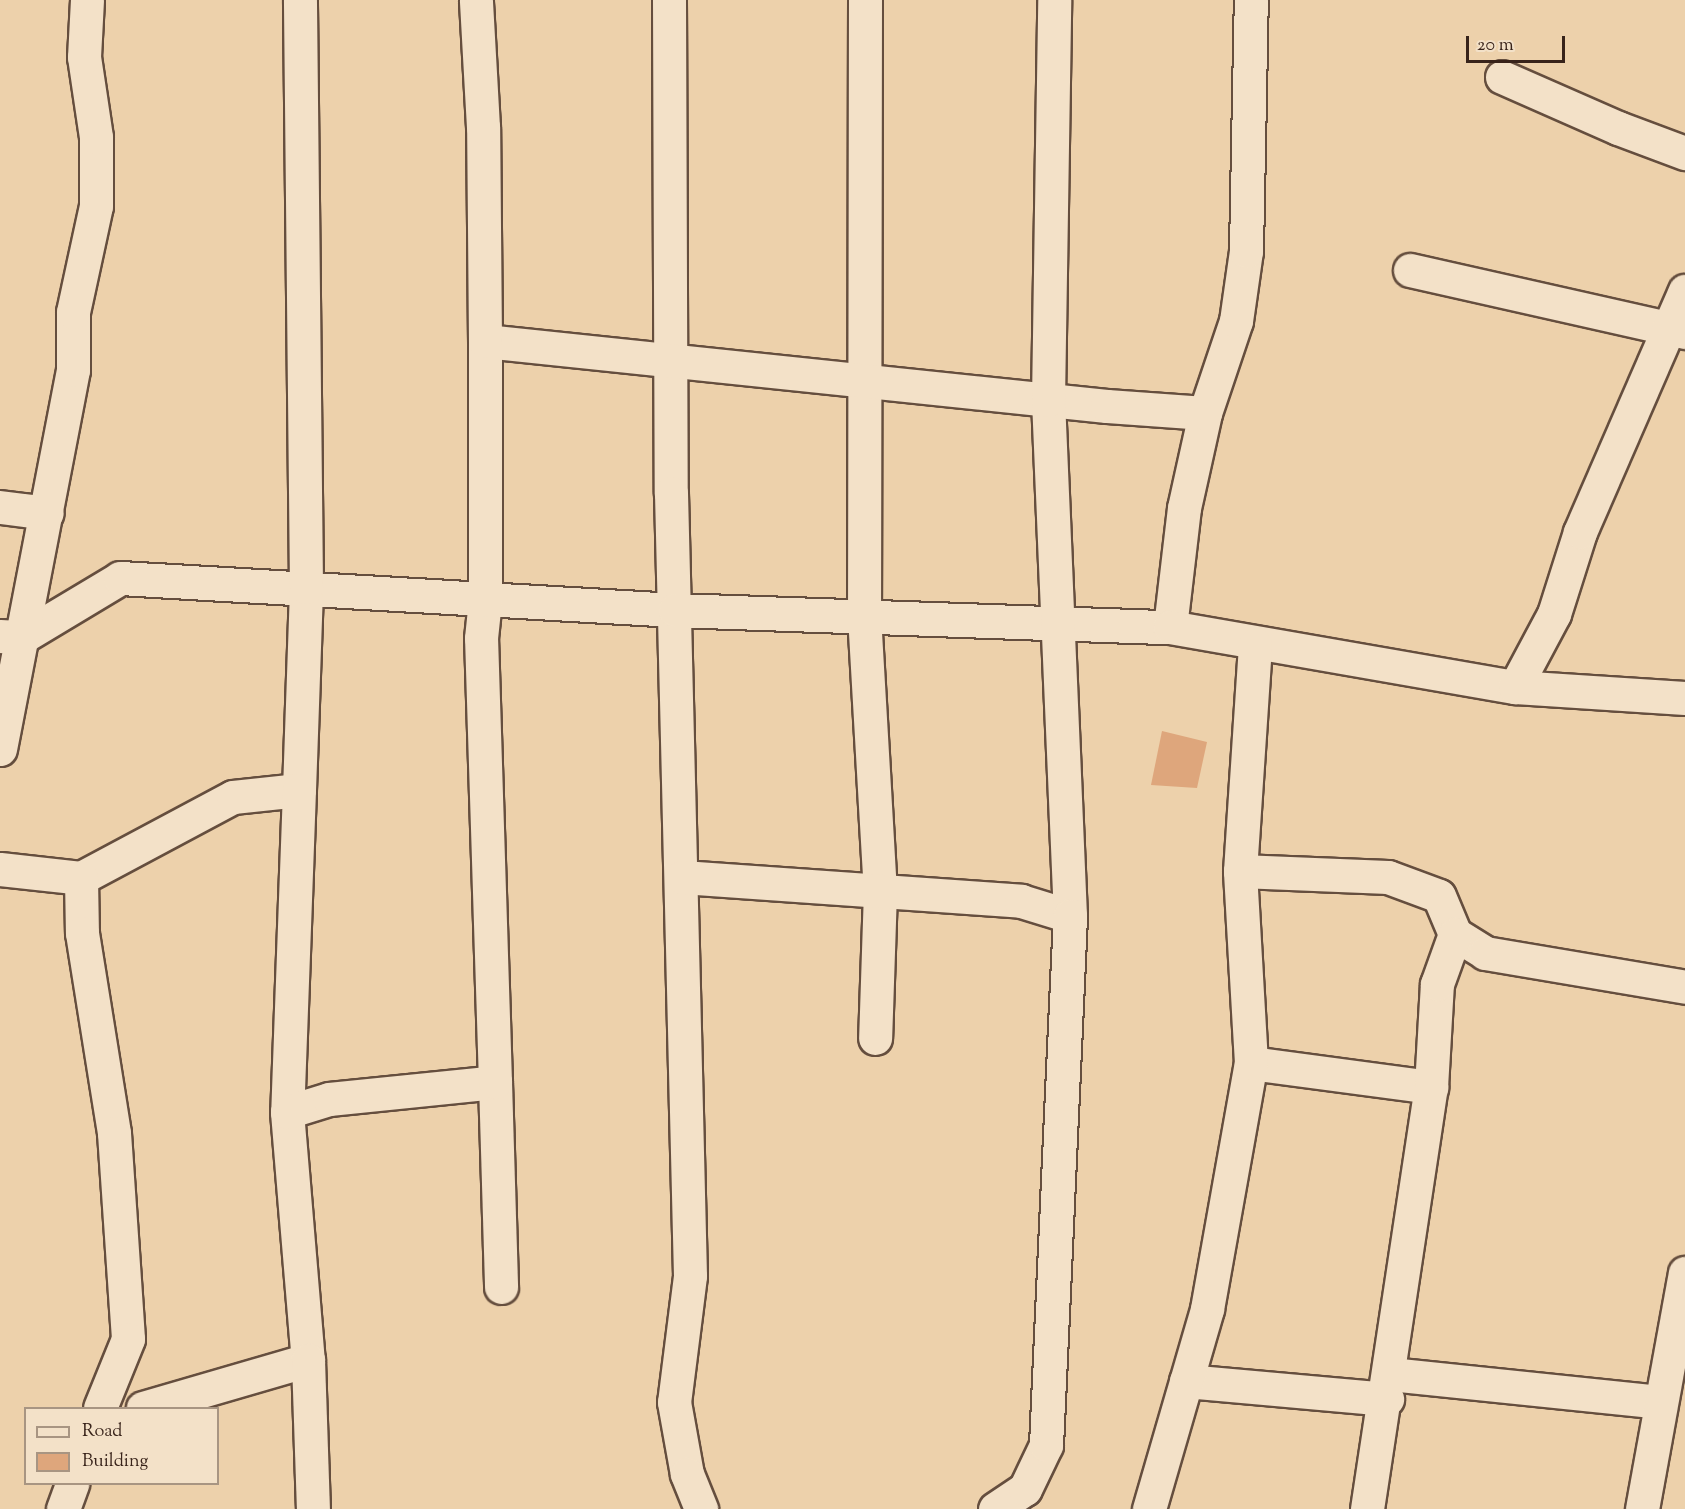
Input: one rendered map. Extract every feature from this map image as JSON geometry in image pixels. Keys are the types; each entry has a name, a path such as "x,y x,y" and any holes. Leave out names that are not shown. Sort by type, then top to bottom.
{"street":[{"path":"62,0 84,57"},
{"path":"0,749 11,637 47,513 73,369 77,289 96,206 96,137 84,57 87,0"},
{"path":"300,0 306,587 287,1112 308,1360 313,1509"},
{"path":"476,0 483,127 485,341 486,600 481,638 501,1287"},
{"path":"669,0 675,610 690,1276 674,1402 687,1474 701,1509"},
{"path":"865,0 864,615 880,891 875,1038"},
{"path":"995,1509 1025,1489 1046,1445 1070,916 1048,400 1054,0"},
{"path":"1191,630 1184,508 1205,413 1236,321 1246,250 1251,0"},
{"path":"1502,77 1618,128 1685,153"},
{"path":"1410,270 1677,331"},
{"path":"1515,687 1554,614 1580,532 1677,331 1685,291"},
{"path":"485,341 672,358 1048,400 1205,413"},
{"path":"0,507 47,513"},
{"path":"11,637 120,579 306,587 675,610 864,615 1058,626 1191,630 1255,644 1515,687 1685,698"},
{"path":"1149,1509 1207,1309 1251,1063 1240,871 1255,644"},
{"path":"0,869 81,878 233,796 299,790"},
{"path":"1240,871 1388,877 1439,896 1455,934 1485,953 1685,987"},
{"path":"682,877 1021,901 1070,916"},
{"path":"81,878 82,933 114,1133 128,1339 100,1407"},
{"path":"1367,1509 1388,1386 1431,1087 1437,984 1455,934"},
{"path":"1251,1063 1431,1087"},
{"path":"287,1112 329,1099 495,1082"},
{"path":"1642,1509 1685,1273"},
{"path":"146,1407 308,1360"},
{"path":"1186,1381 1388,1386 1660,1402"},
{"path":"63,1509 72,1485"}],"building":[{"path":"1162,731 1207,742 1197,788 1151,785"}]}
